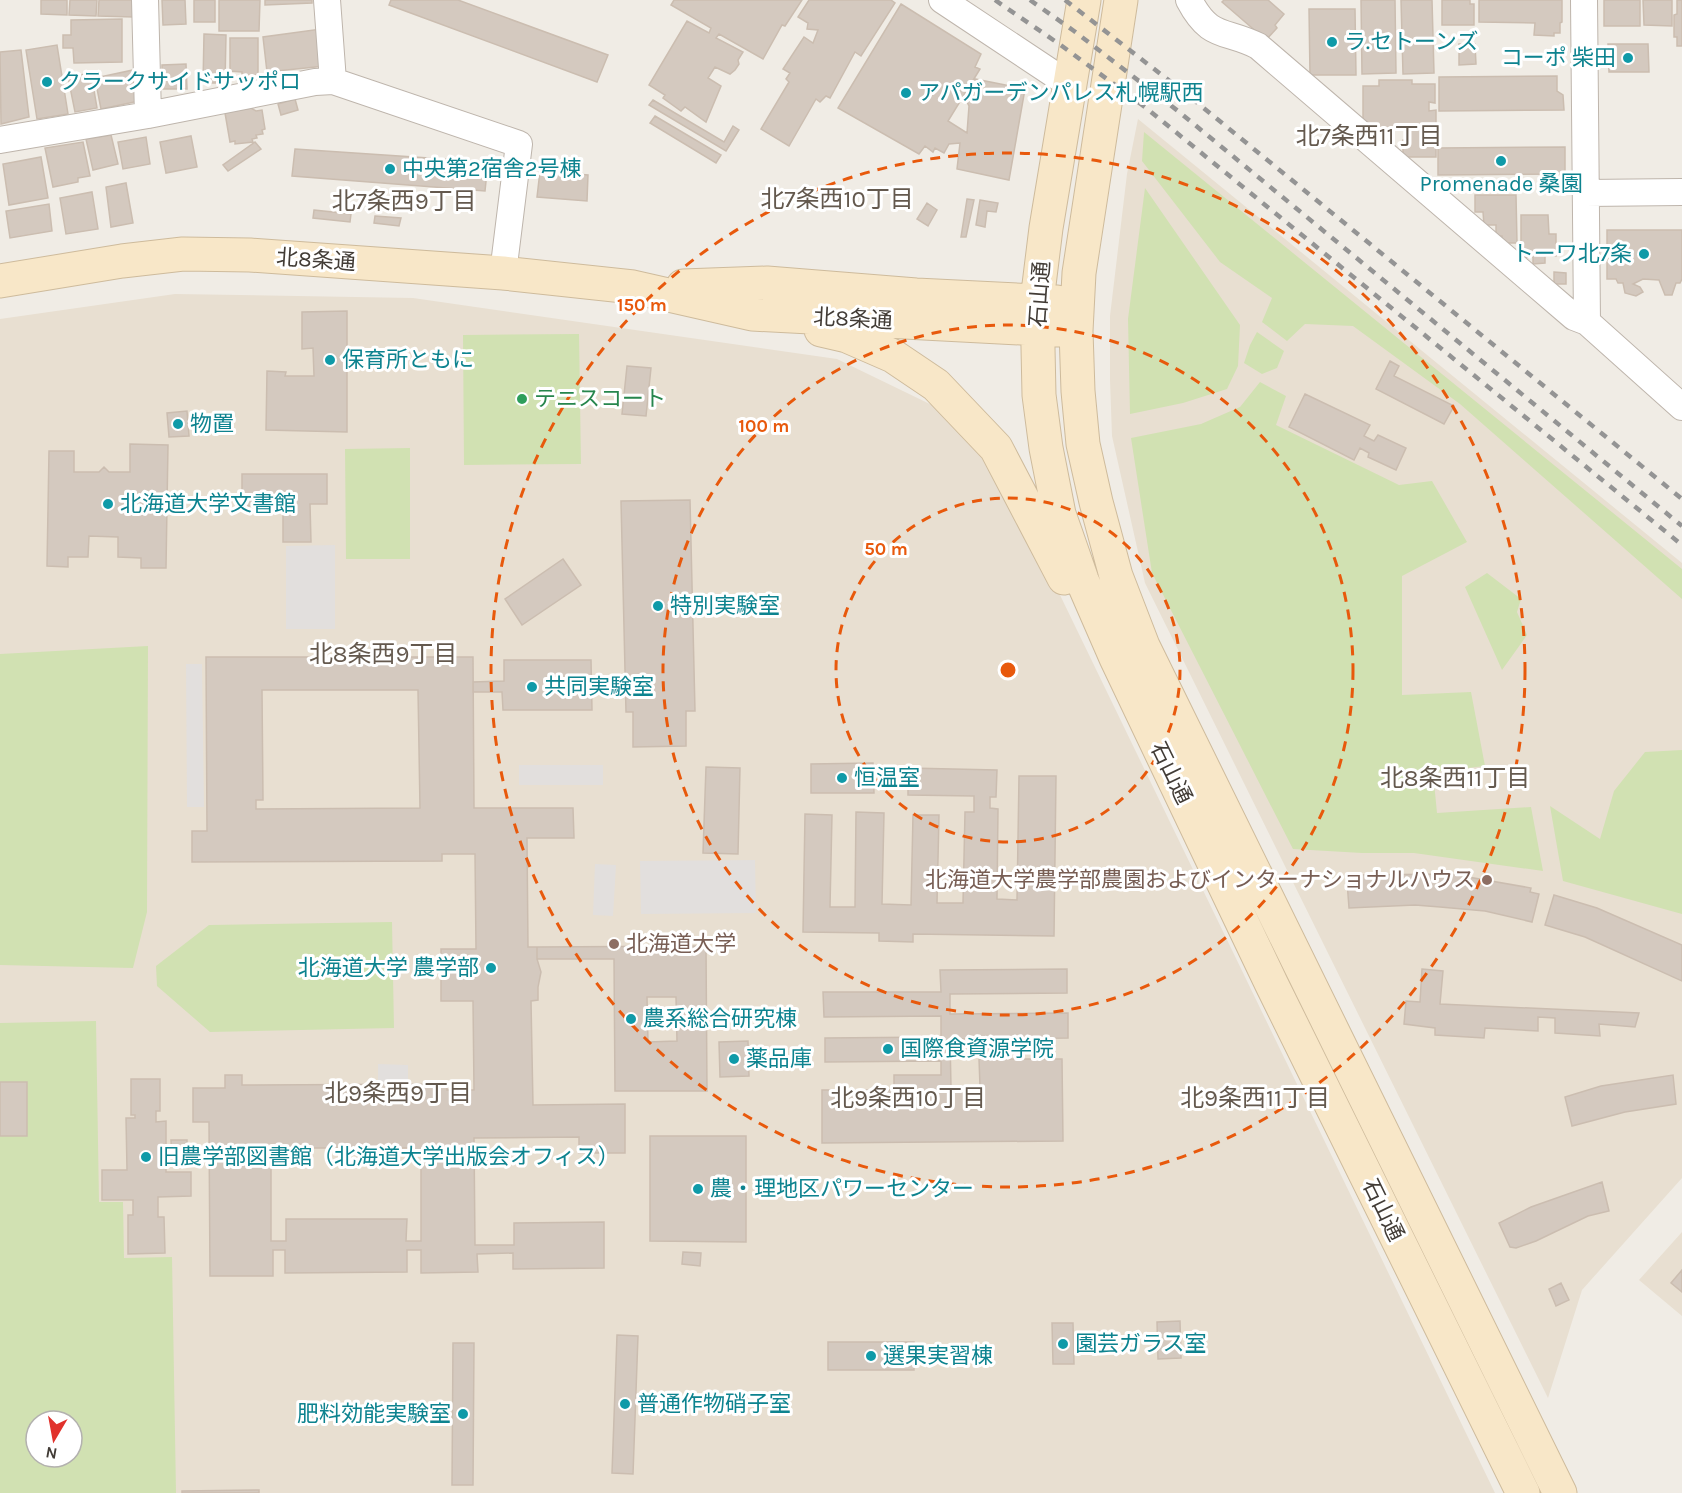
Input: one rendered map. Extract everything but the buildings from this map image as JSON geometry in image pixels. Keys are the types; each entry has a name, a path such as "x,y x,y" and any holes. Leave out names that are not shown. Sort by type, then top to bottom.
{"main road":[{"name":"石山通","path":"1084,0 1047,228 1037,315 1039,395 1046,448 1059,513 1082,580 1116,658 1272,985 1523,1493"},
{"name":"石山通","path":"1121,0 1079,273 1076,317 1078,391 1083,444 1116,576 1143,646 1560,1493"},
{"name":"北8条通","path":"0,281 122,261 183,254 250,255 503,273 633,287 752,314 1076,317"},
{"name":"北8条通","path":"633,287 767,283 916,295 1037,315"},
{"path":"752,314 846,336 893,356 936,385 996,448 1073,596 1116,658"}],"street":[{"path":"145,0 148,115"},
{"path":"327,0 333,81"},
{"path":"942,0 1070,85"},
{"path":"1189,0 1207,26 1225,36 1245,39 1258,46 1574,317 1587,322 1682,407"},
{"path":"1584,0 1587,322"},
{"path":"0,140 148,115 315,81 333,81 519,144 503,273"},
{"path":"1586,193 1682,192"}],"shaded area":[{"name":"北海道大学農学部農園およびインターナショナルハウス","path":"1138,119 1682,563 1682,1178 1582,1290 1548,1398 1145,583 1112,436 1110,380 1110,316 1127,174"},
{"name":"北海道大学","path":"175,294 413,298 837,359 938,408 998,467 1495,1493 0,1493 0,319"},
{"path":"335,545 335,629 286,629 286,546"},
{"path":"186,664 202,664 204,807 187,807"},
{"path":"519,765 603,765 603,785 519,785"},
{"path":"755,860 756,913 641,914 640,861"},
{"path":"595,864 616,865 613,916 593,915"},
{"path":"378,1064 408,1065 408,1084 378,1084"},
{"path":"1682,1232 1682,1316 1639,1280"}],"green space":[{"path":"1144,132 1682,569 1682,599 1460,404 1353,326 1305,324 1287,341 1262,322 1272,298 1220,262 1142,161"},
{"path":"1145,188 1240,325 1238,366 1227,389 1183,403 1130,414 1128,319"},
{"path":"1257,332 1284,351 1277,368 1262,374 1244,363"},
{"name":"テニスコート","path":"579,334 581,464 464,465 463,335"},
{"path":"1260,382 1286,396 1276,425 1399,485 1432,481 1467,542 1402,576 1402,695 1471,692 1485,766 1433,772 1437,813 1531,807 1543,871 1414,853 1293,849 1152,573 1131,438 1201,424 1240,407"},
{"path":"410,448 410,559 346,559 345,449"},
{"path":"1487,573 1521,599 1517,612 1527,635 1502,670 1465,587"},
{"path":"148,646 147,912 133,968 0,965 0,654"},
{"path":"1682,750 1682,914 1563,881 1550,806 1600,839 1614,791 1645,752"},
{"path":"392,922 394,1028 210,1032 157,986 156,966 209,925"},
{"path":"96,1021 99,1202 123,1202 124,1258 172,1257 176,1493 0,1493 0,1023"}],"railway":[{"path":"995,0 1145,107 1682,545"},
{"path":"1030,0 1178,111 1682,526"},
{"path":"1065,0 1189,96 1682,499"}],"place":[{"name":"ラ.セトーンズ","path":"1332,42"},
{"name":"コーポ 柴田","path":"1628,58"},
{"name":"クラークサイドサッポロ","path":"47,82"},
{"name":"アパガーデンパレス札幌駅西","path":"906,93"},
{"name":"Promenade 桑園","path":"1501,161"},
{"name":"中央第2宿舎2号棟","path":"390,169"},
{"name":"トーワ北7条","path":"1644,254"},
{"name":"保育所ともに","path":"330,360"},
{"name":"テニスコート","path":"522,399"},
{"name":"物置","path":"178,424"},
{"name":"北海道大学文書館","path":"108,504"},
{"name":"特別実験室","path":"658,606"},
{"name":"共同実験室","path":"532,687"},
{"name":"恒温室","path":"842,778"},
{"name":"北海道大学農学部農園およびインターナショナルハウス","path":"1487,880"},
{"name":"北海道大学","path":"614,944"},
{"name":"北海道大学 農学部","path":"491,968"},
{"name":"農系総合研究棟","path":"631,1019"},
{"name":"国際食資源学院","path":"888,1049"},
{"name":"薬品庫","path":"734,1059"},
{"name":"旧農学部図書館（北海道大学出版会オフィス）","path":"146,1157"},
{"name":"農・理地区パワーセンター","path":"698,1189"},
{"name":"園芸ガラス室","path":"1063,1344"},
{"name":"選果実習棟","path":"871,1356"},
{"name":"普通作物硝子室","path":"625,1404"},
{"name":"肥料効能実験室","path":"463,1414"}],"district":[{"name":"北7条西11丁目","path":"1369,136"},
{"name":"北7条西10丁目","path":"837,199"},
{"name":"北7条西9丁目","path":"404,201"},
{"name":"北8条西9丁目","path":"383,654"},
{"name":"北8条西11丁目","path":"1455,778"},
{"name":"北9条西9丁目","path":"398,1093"},
{"name":"北9条西10丁目","path":"908,1098"},
{"name":"北9条西11丁目","path":"1255,1098"}]}
